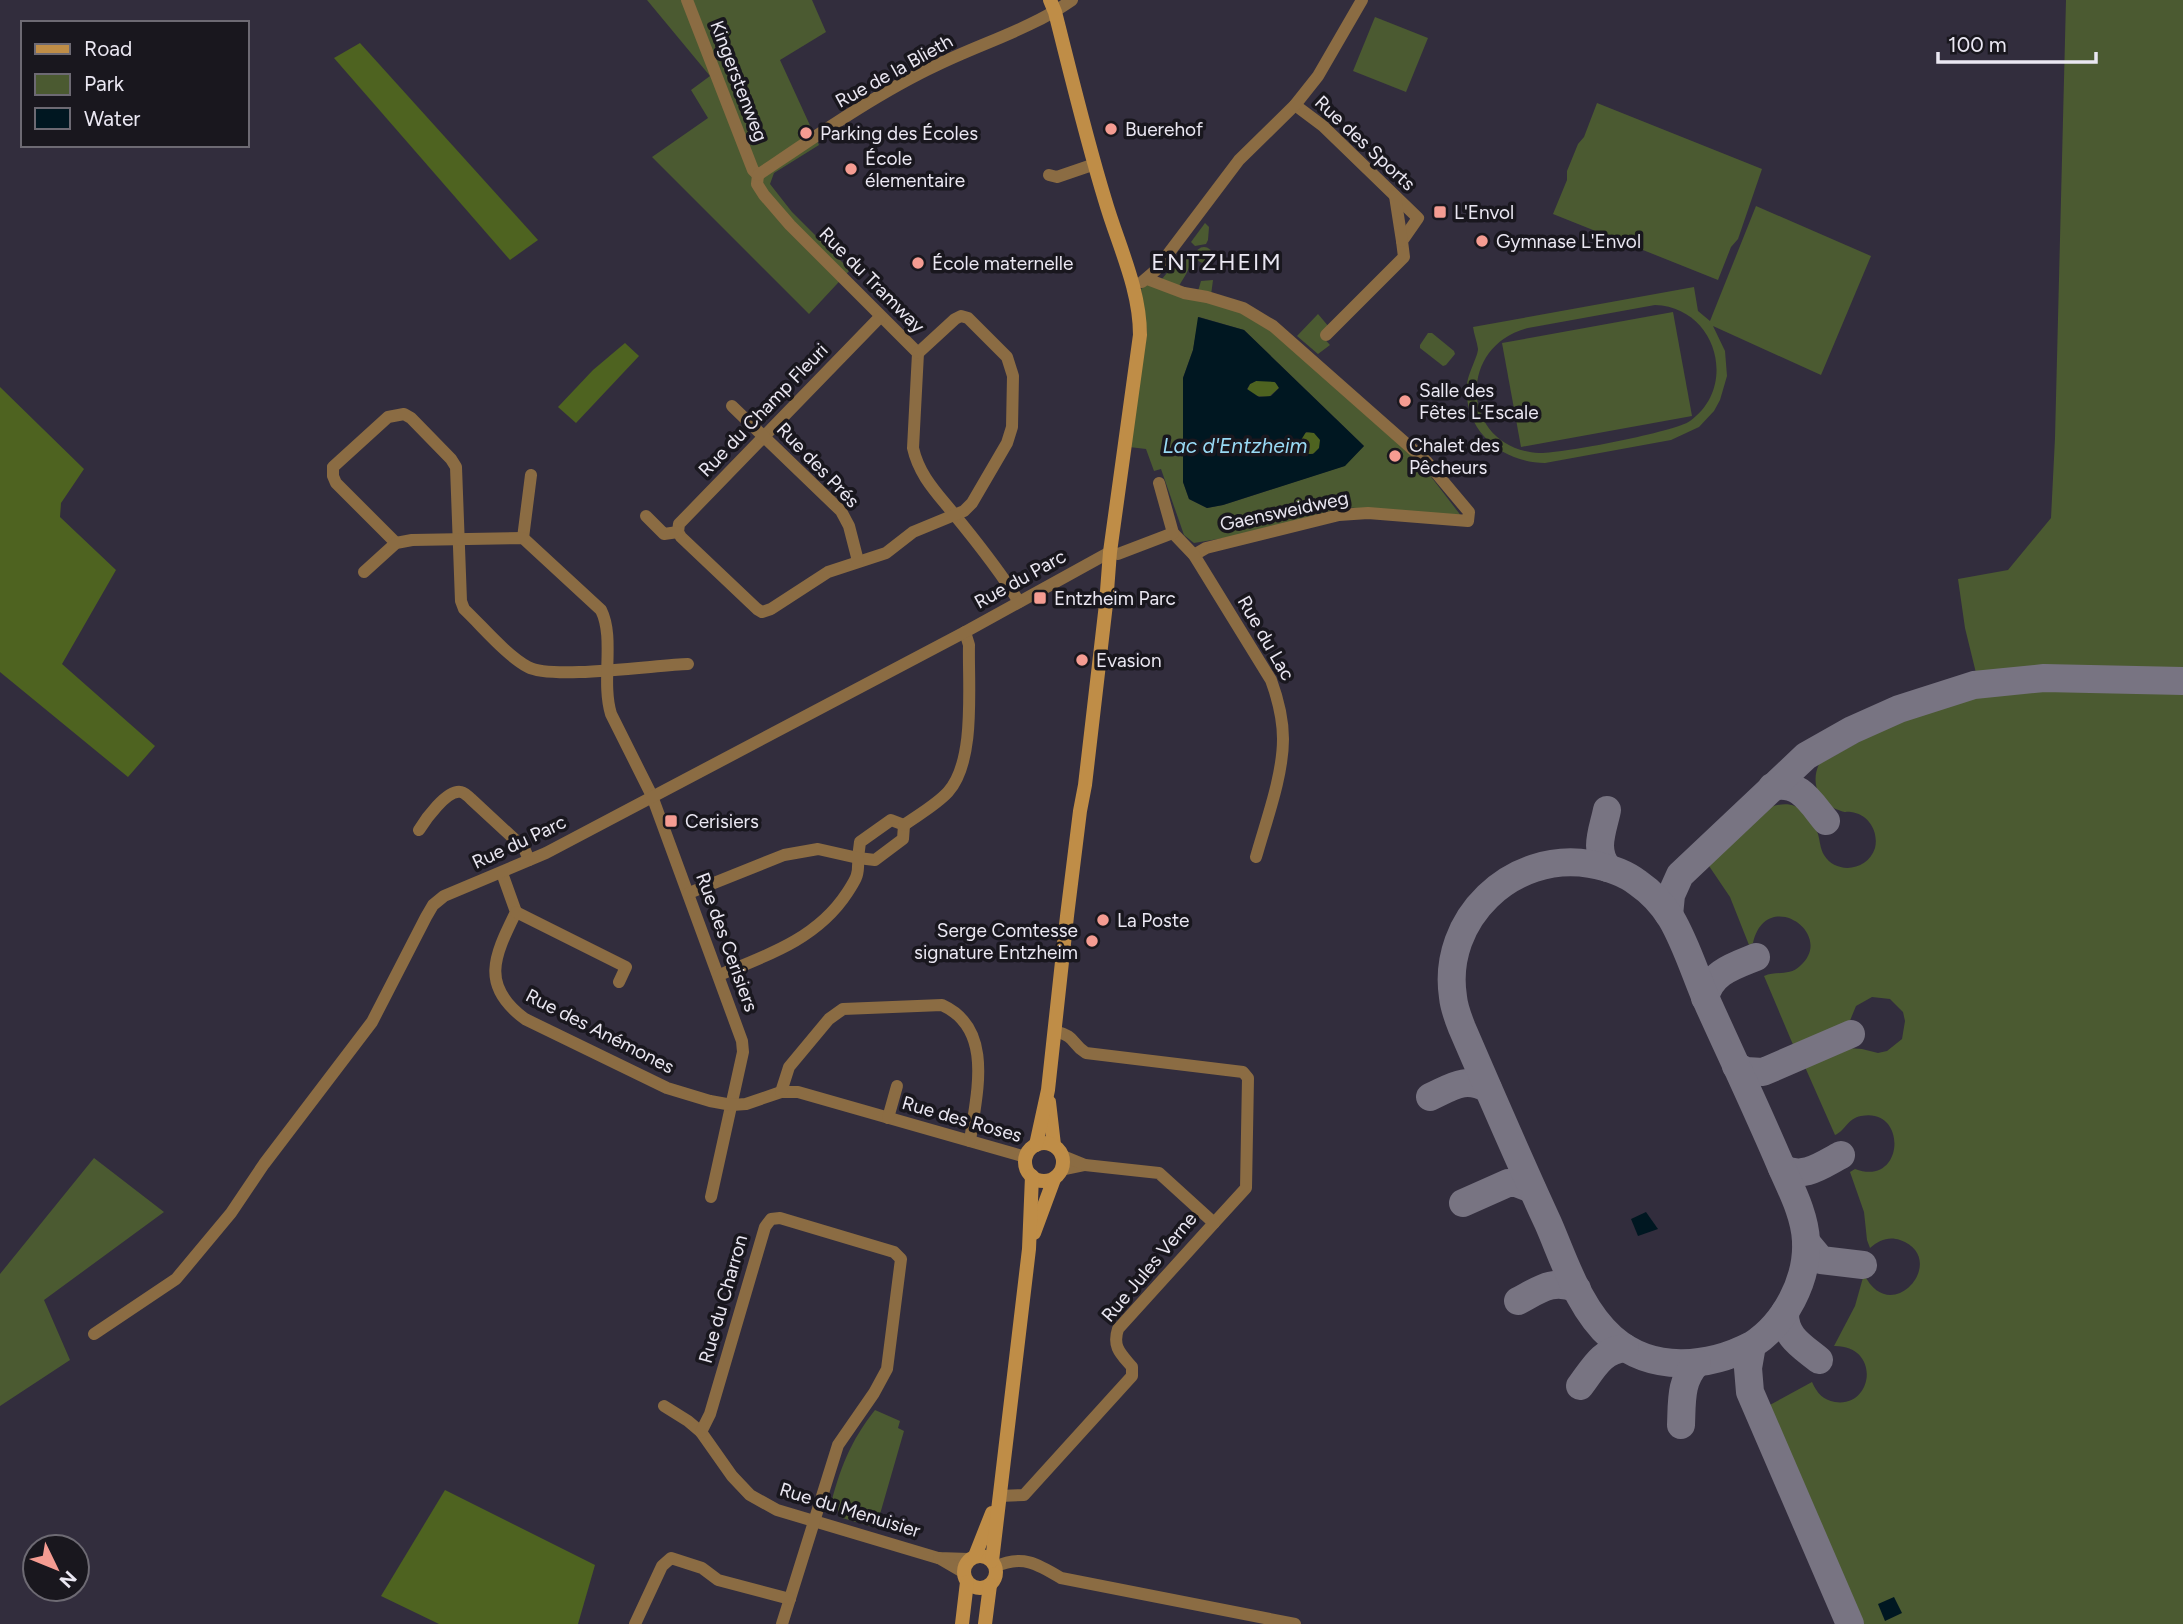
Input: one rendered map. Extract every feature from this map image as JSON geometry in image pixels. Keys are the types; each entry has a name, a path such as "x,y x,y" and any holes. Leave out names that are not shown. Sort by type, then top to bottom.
{"main road":[{"path":"985,1624 990,1585 995,1577 999,1496 1028,1249 1032,1177 1026,1167 1048,1090 1080,811 1086,785 1110,552 1140,320 1140,283 1095,164 1052,6"},
{"path":"1028,1249 1058,1163 1048,1090"},
{"path":"1031,1151 1048,1143 1058,1163"},
{"path":"1032,1177 1042,1181 1058,1163"},
{"path":"962,1624 968,1567 999,1496"},
{"path":"968,1567 984,1556 994,1564"},
{"path":"968,1567 980,1588 990,1585"}],"street":[{"name":"Kingerstenweg","path":"687,0 753,170 758,175"},
{"name":"Rue de la Blieth","path":"758,175 876,99 934,66 1052,6 1072,0"},
{"path":"1140,283 1156,270 1239,160 1294,105 1324,68 1362,0"},
{"name":"Rue des Sports","path":"1294,105 1323,126 1418,218 1402,241 1404,257 1326,335"},
{"path":"1049,175 1057,177 1095,164"},
{"name":"Rue du Tramway","path":"758,175 757,184 764,195 790,225 918,353 913,448 916,463 923,477 955,515 1019,602"},
{"path":"1395,196 1402,241"},
{"name":"Gaensweidweg","path":"1140,283 1207,296 1243,308 1273,326 1427,462 1469,512 1468,521 1368,513 1339,515 1206,548 1194,555"},
{"path":"646,516 664,534 678,532 762,612 828,572 886,553 913,533 964,511 1007,443 1012,427 1011,365 1007,357 968,318 961,316 918,353"},
{"name":"Rue du Champ Fleuri","path":"678,532 679,524 880,317"},
{"name":"Rue des Prés","path":"732,406 841,511 849,526 858,561"},
{"path":"396,543 336,483 333,467 388,417 404,414 452,459 456,467 461,601 464,609 517,660 530,669 544,672 606,671 688,664"},
{"path":"364,572 396,543 412,540 523,538 531,475"},
{"name":"Rue du Lac","path":"1159,483 1173,533 1194,555 1271,680 1279,701 1283,740 1278,773 1256,857"},
{"path":"1110,552 1118,554 1173,533"},
{"name":"Rue des Cerisiers","path":"523,538 601,610 607,623 606,671 611,714 652,796 742,1041 743,1052 711,1197"},
{"name":"Rue du Parc","path":"94,1334 176,1279 232,1213 264,1164 372,1022 433,905 444,896 502,873 652,796 965,632 1110,552"},
{"path":"689,893 784,855 818,849 875,860 903,839 904,825 947,793 958,776 967,751 969,645 965,632"},
{"path":"419,830 444,799 452,793 461,792 524,848 528,860"},
{"path":"719,975 780,950 822,922 843,900 859,874 860,842 891,820 904,825"},
{"path":"502,873 516,912 626,967 619,982"},
{"name":"Rue des Anémones","path":"516,912 497,951 494,975 501,995 511,1008 525,1019 667,1088 732,1105"},
{"path":"732,1105 746,1104 781,1091 789,1067 829,1019 843,1009 942,1005 956,1011 965,1019 971,1030 978,1058 979,1072 971,1141"},
{"path":"1054,1031 1069,1034 1078,1048 1086,1053 1243,1072 1248,1079 1246,1188 1214,1223"},
{"name":"Rue des Roses","path":"888,1118 897,1086"},
{"name":"Rue des Roses","path":"781,1091 798,1092 971,1141 1031,1151"},
{"name":"Rue Jules Verne","path":"999,1496 1024,1495 1132,1376 1132,1367 1116,1348 1118,1329 1214,1223 1159,1173 1058,1163"},
{"name":"Rue du Charron","path":"701,1432 710,1414 765,1227 771,1219 780,1218 894,1252 901,1259 887,1368 874,1393 838,1445 814,1522"},
{"name":"Rue du Menuisier","path":"664,1406 701,1432 732,1476 750,1495 777,1510 968,1567"},
{"path":"782,1624 814,1522"},
{"path":"635,1624 662,1566 671,1559 702,1568 718,1580 790,1599"},
{"path":"994,1564 1019,1560 1039,1565 1061,1578 1295,1624"}],"green space":[{"path":"647,0 812,0 826,32 780,60 819,145 774,173 770,184 792,212 850,270 809,314 652,157 708,118 691,90 710,76"},
{"path":"2066,0 2183,0 2183,670 2056,665 1976,673 1965,628 1958,579 2008,570 2051,518"},
{"path":"1375,17 1428,38 1406,92 1353,71"},
{"path":"360,43 538,240 510,260 334,58"},
{"path":"1597,103 1762,169 1738,239 1731,247 1718,280 1553,214 1567,180 1567,171"},
{"path":"1756,206 1871,256 1821,375 1713,326 1725,351 1727,376 1720,400 1699,427 1671,440 1545,463 1514,457 1500,450 1488,441 1471,416 1467,385 1478,349 1473,327 1694,287 1698,311 1710,321","holes":["1655,305 1676,309 1693,319 1706,333 1714,351 1717,369 1714,388 1705,406 1690,421 1663,431 1616,442 1539,453 1513,447 1494,434 1482,417 1477,396 1479,375 1488,355 1504,339 1528,328"]},
{"path":"1205,223 1209,227 1208,240 1206,244 1195,246 1191,242"},
{"path":"1204,247 1212,255 1204,263 1196,255"},
{"path":"1185,251 1190,264 1179,286 1198,291 1201,281 1213,280 1211,295 1258,319 1422,465 1462,517 1344,507 1248,534 1194,543 1184,535 1161,469 1154,471 1146,449 1129,447 1147,333 1141,289 1153,279 1162,279","holes":["1199,317 1244,330 1364,446 1344,466 1207,508 1189,499 1183,482 1183,378 1193,350"]},
{"path":"1673,312 1692,416 1521,447 1502,343"},
{"path":"1318,314 1329,327 1321,335 1330,345 1318,354 1297,336"},
{"path":"1428,333 1432,333 1454,351 1455,354 1446,365 1443,366 1420,348"},
{"path":"625,343 639,356 576,423 558,407 593,370"},
{"path":"1256,381 1272,381 1278,384 1279,388 1269,397 1255,396 1247,390 1250,384"},
{"path":"0,387 84,469 61,503 60,517 116,570 62,664 155,746 128,777 0,672"},
{"path":"1310,432 1318,435 1321,443 1318,451 1310,454 1302,451 1299,443 1302,435"},
{"path":"2052,688 2183,692 2183,1624 1864,1624 1768,1406 1812,1382 1827,1400 1848,1401 1858,1396 1867,1376 1865,1365 1859,1355 1849,1348 1834,1346 1855,1306 1864,1274 1875,1289 1888,1295 1901,1293 1911,1285 1918,1273 1920,1261 1914,1249 1900,1240 1884,1240 1870,1248 1864,1212 1850,1172 1855,1169 1872,1172 1884,1167 1891,1158 1893,1133 1887,1123 1876,1116 1861,1116 1853,1119 1835,1135 1805,1067 1847,1048 1878,1053 1887,1051 1902,1039 1905,1021 1903,1012 1890,999 1872,997 1856,1006 1849,1023 1816,1040 1794,1047 1764,976 1792,971 1800,966 1809,953 1810,941 1805,930 1795,921 1783,917 1771,918 1760,926 1753,943 1749,945 1730,897 1707,863 1759,813 1787,804 1808,816 1829,861 1844,868 1859,866 1866,862 1875,848 1874,830 1862,816 1833,808 1822,798 1816,786 1819,764 1884,728 1971,698"},
{"path":"94,1158 164,1212 44,1300 70,1360 0,1406 0,1274"},
{"path":"875,1410 900,1421 898,1428 904,1431 876,1528 839,1517 838,1510 830,1508 847,1456"},
{"path":"445,1490 595,1565 578,1624 439,1624 381,1596"}],"water":[{"name":"Lac d'Entzheim","path":"1198,317 1244,330 1364,446 1345,466 1223,505 1207,508 1189,499 1183,482 1183,378 1193,350","holes":["1256,381 1275,382 1279,388 1271,396 1259,397 1247,389","1306,432 1314,433 1320,440 1319,448 1313,454 1306,454 1298,445"]},
{"path":"1646,1212 1658,1229 1638,1236 1631,1219"},
{"path":"1894,1597 1902,1613 1885,1621 1878,1604"}],"taxiway":[{"path":"1669,915 1671,895 1680,875 1806,756 1852,730 1899,709 1974,685 2044,678 2183,681"},
{"path":"1772,787 1790,787 1797,790 1826,821"},
{"path":"1607,810 1600,847 1603,861 1608,868"},
{"path":"1752,1345 1717,1359 1662,1362 1628,1349 1612,1338 1600,1326 1582,1299 1456,1013 1452,968 1458,941 1471,917 1488,896 1509,880 1534,868 1561,863 1590,864 1615,870 1648,890 1671,918 1682,939 1793,1193 1803,1222 1806,1241 1803,1271 1784,1313 1775,1325 1752,1345 1748,1368 1750,1392 1850,1624"},
{"path":"1705,998 1712,982 1724,971 1756,957"},
{"path":"1736,1066 1746,1071 1763,1072 1851,1034"},
{"path":"1430,1097 1465,1083 1488,1089"},
{"path":"1782,1168 1805,1172 1841,1155"},
{"path":"1463,1203 1508,1183 1532,1189"},
{"path":"1806,1242 1821,1260 1863,1265"},
{"path":"1518,1301 1553,1285 1577,1289"},
{"path":"1785,1312 1785,1321 1791,1334 1819,1360"},
{"path":"1580,1386 1604,1356 1625,1348"},
{"path":"1681,1425 1685,1384 1697,1363"}],"place":[{"name":"Buerehof","path":"1111,129"},
{"name":"Parking des Écoles","path":"806,133"},
{"name":"École élementaire","path":"851,169"},
{"name":"L'Envol","path":"1440,212"},
{"name":"Gymnase L'Envol","path":"1482,241"},
{"name":"École maternelle","path":"918,263"},
{"name":"Salle des Fêtes L’Escale","path":"1405,401"},
{"name":"Chalet des Pêcheurs","path":"1395,456"},
{"name":"Entzheim Parc","path":"1040,598"},
{"name":"Evasion","path":"1082,660"},
{"name":"Cerisiers","path":"671,821"},
{"name":"La Poste","path":"1103,920"},
{"name":"Serge Comtesse signature Entzheim","path":"1092,941"}],"district":[{"name":"ENTZHEIM","path":"1217,262"}]}
